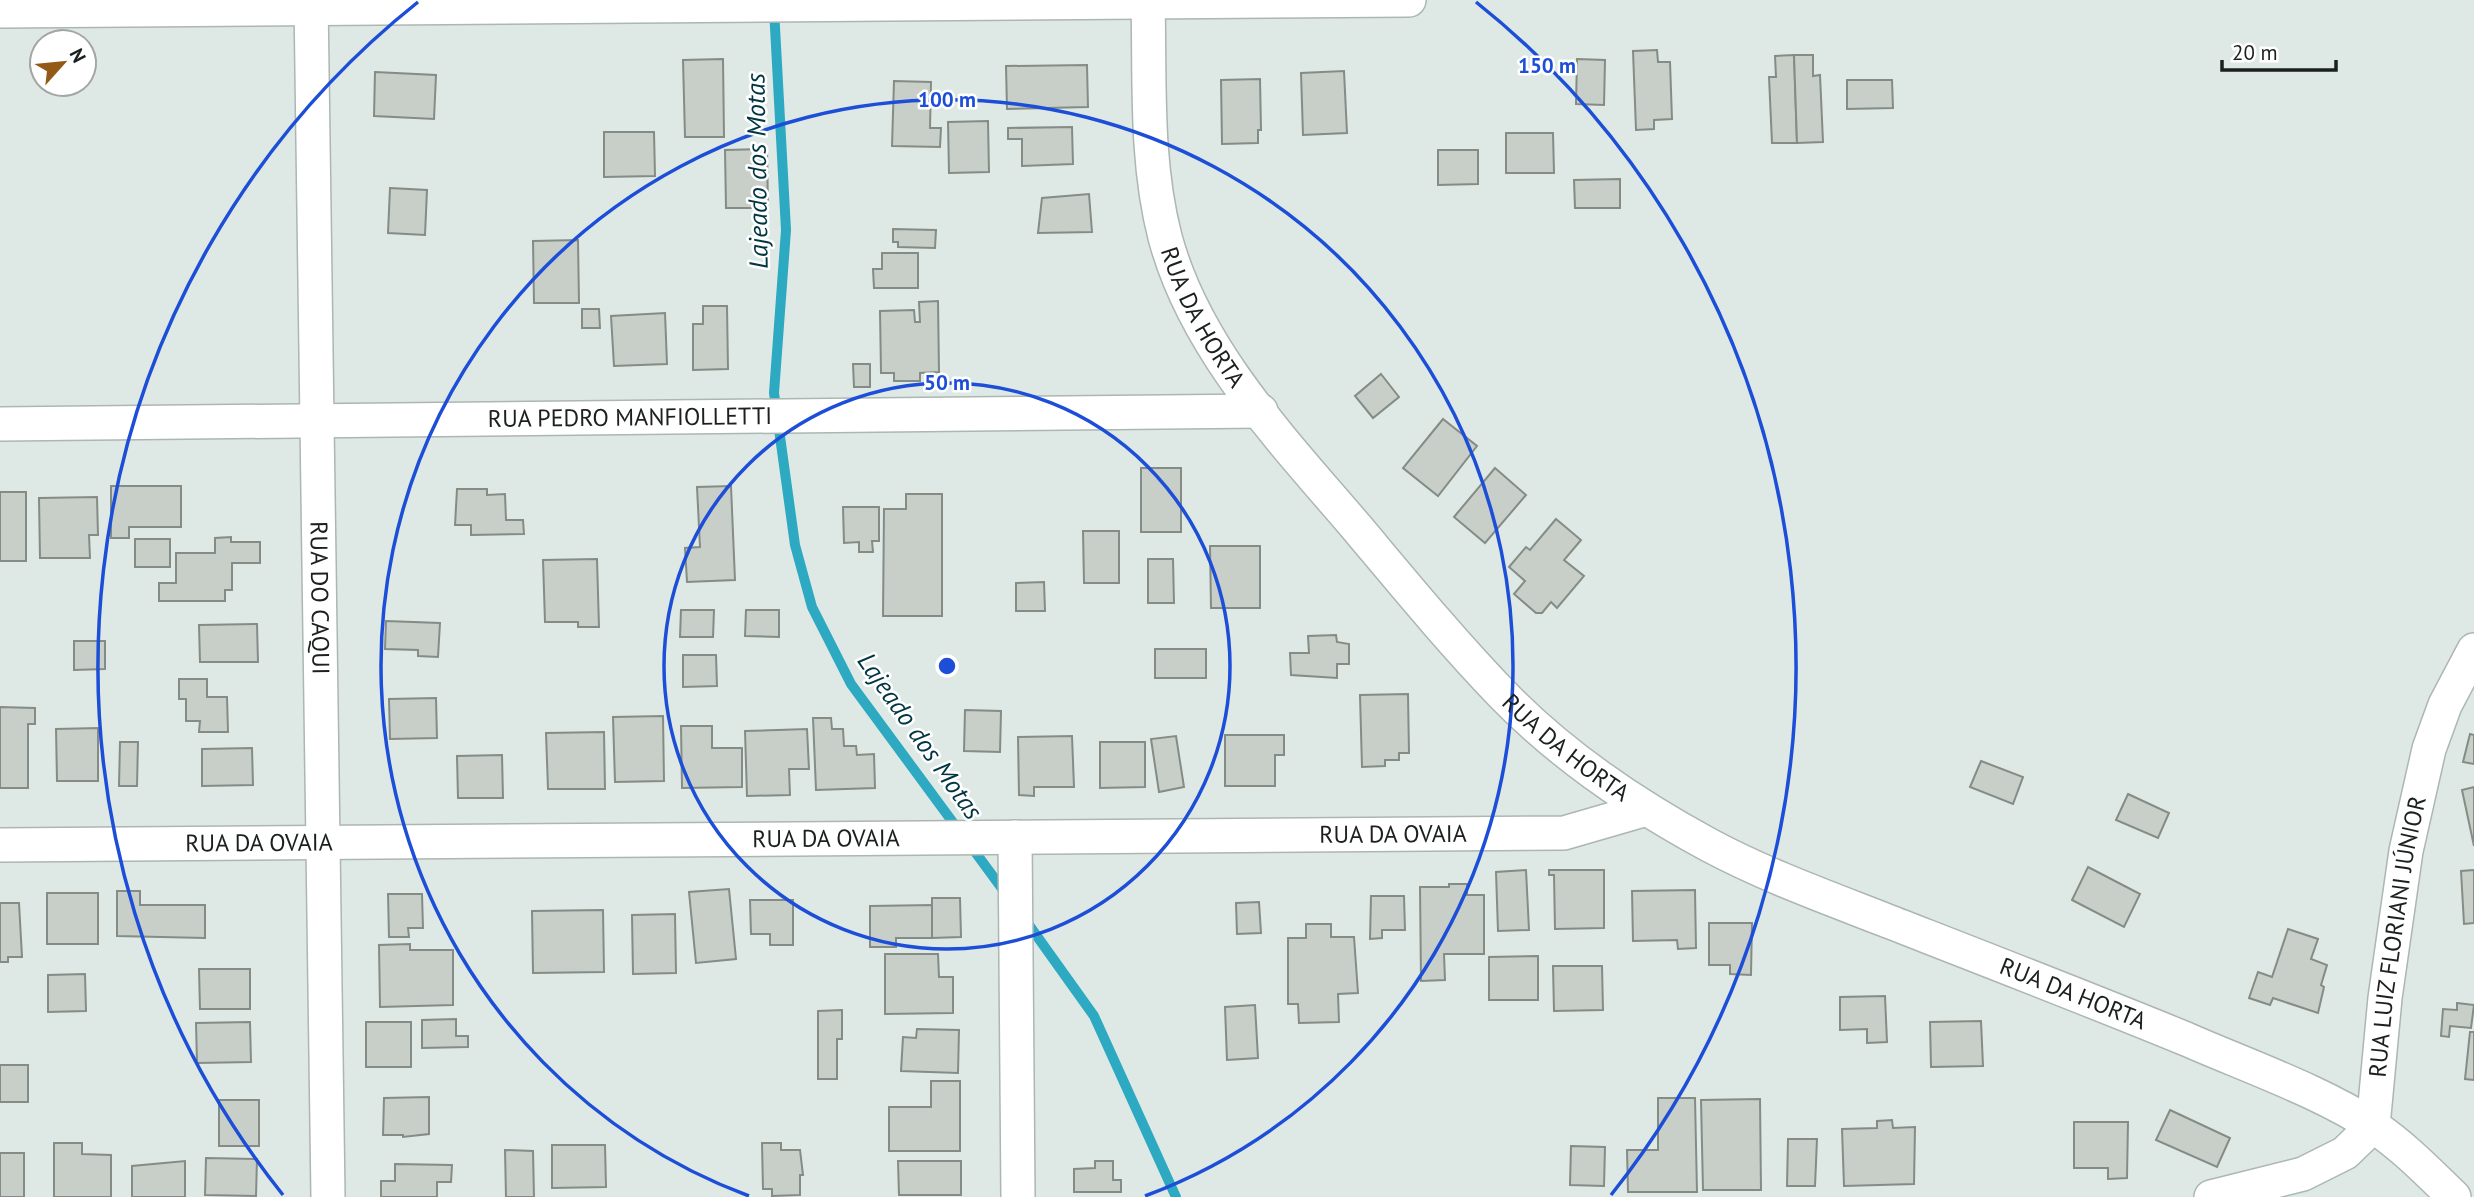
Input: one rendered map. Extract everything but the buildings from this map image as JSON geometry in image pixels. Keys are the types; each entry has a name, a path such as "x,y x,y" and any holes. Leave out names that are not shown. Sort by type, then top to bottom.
{"street":[{"path":"0,11 311,4 794,5 1409,0"},
{"name":"RUA DA HORTA","path":"1148,1 1151,142 1155,187 1166,240 1185,294 1214,348 1261,411 1438,623 1505,697 1567,752 1647,809 1711,846 1782,879 2151,1025 2286,1082 2373,1126"},
{"name":"RUA DO CAQUI","path":"311,4 328,1197"},
{"name":"RUA PEDRO MANFIOLLETTI","path":"0,424 1261,411"},
{"name":"RUA LUIZ FLORIANI JÚNIOR","path":"2373,1126 2386,986 2406,851 2429,748 2445,705 2474,650"},
{"name":"RUA DA OVAIA","path":"0,845 1564,833 1647,809"},
{"path":"1005,837 1015,879 1018,1197"},
{"path":"2211,1197 2303,1174 2345,1153 2373,1126 2412,1156 2454,1197"}],"waterway":[{"name":"Lajeado dos Motas","path":"774,9 786,230 774,393 795,545 812,607 851,684 960,832"},
{"name":"Lajeado dos Motas","path":"970,845 1006,894"},
{"name":"Lajeado dos Motas","path":"1024,918 1094,1016 1176,1197"}]}
